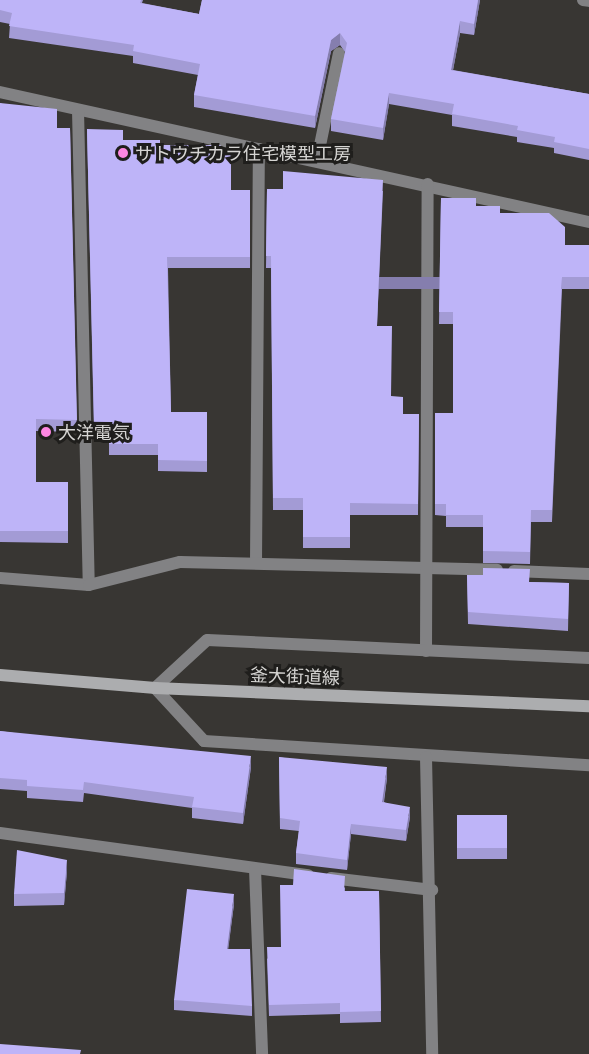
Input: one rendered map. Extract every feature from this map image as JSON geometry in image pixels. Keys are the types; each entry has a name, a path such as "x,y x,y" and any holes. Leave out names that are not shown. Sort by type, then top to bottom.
{"street":[{"path":"583,0 589,1"},
{"path":"316,160 339,53"},
{"path":"0,92 428,184 589,222"},
{"path":"78,110 89,585"},
{"path":"256,563 259,149"},
{"path":"426,651 423,566 428,184"},
{"path":"0,578 89,585 180,562 423,566 589,574"},
{"path":"589,658 207,640 155,688 204,741 426,757 589,765"},
{"name":"釜大街道線","path":"0,675 155,688 589,706"},
{"path":"426,757 432,890 432,1054"},
{"path":"0,832 255,869 432,890"},
{"path":"255,869 262,1054"}],"building":[{"path":"0,0 141,0 140,3 199,14 202,0 478,0 474,24 460,21 451,70 589,94 589,149 554,142 555,137 517,130 518,126 452,114 454,104 389,93 383,128 331,119 347,43 340,33 331,40 315,116 194,95 200,64 133,51 134,45 9,26 12,13 0,10"},
{"path":"0,103 57,109 57,128 70,128 77,420 36,419 36,482 68,482 68,531 0,531"},
{"path":"87,129 123,130 123,140 160,140 160,145 220,145 231,156 231,190 250,190 250,257 167,257 171,412 207,412 207,461 158,460 158,444 109,444 109,422 94,421"},
{"path":"283,171 383,180 377,326 392,326 391,396 403,397 403,414 419,414 418,504 350,503 350,537 303,537 303,498 273,498 271,256 266,256 267,189 283,189"},
{"path":"441,198 476,198 476,206 500,206 500,213 549,213 565,227 565,245 589,245 589,277 562,277 552,510 531,510 530,552 483,551 483,515 446,515 446,504 435,504 435,413 453,413 453,312 439,312"},
{"path":"483,568 530,569 529,582 569,583 568,619 468,612 467,575 483,575"},
{"path":"0,731 251,756 243,813 192,807 194,797 84,782 83,790 27,786 27,780 0,778"},
{"path":"279,757 387,767 382,802 410,807 406,830 351,824 347,860 296,853 300,821 280,818"},
{"path":"457,815 507,815 507,848 457,848"},
{"path":"17,850 67,860 64,893 14,894"},
{"path":"294,869 345,876 344,891 379,891 381,1011 340,1012 340,1003 269,1005 267,947 281,947 280,885 293,885"},
{"path":"187,889 234,894 227,949 250,949 252,1006 174,1000"},
{"path":"0,1044 81,1050 80,1054 0,1054"}],"place":[{"name":"サトウチカラ住宅模型工房","path":"123,153"},
{"name":"大洋電気","path":"46,432"}]}
